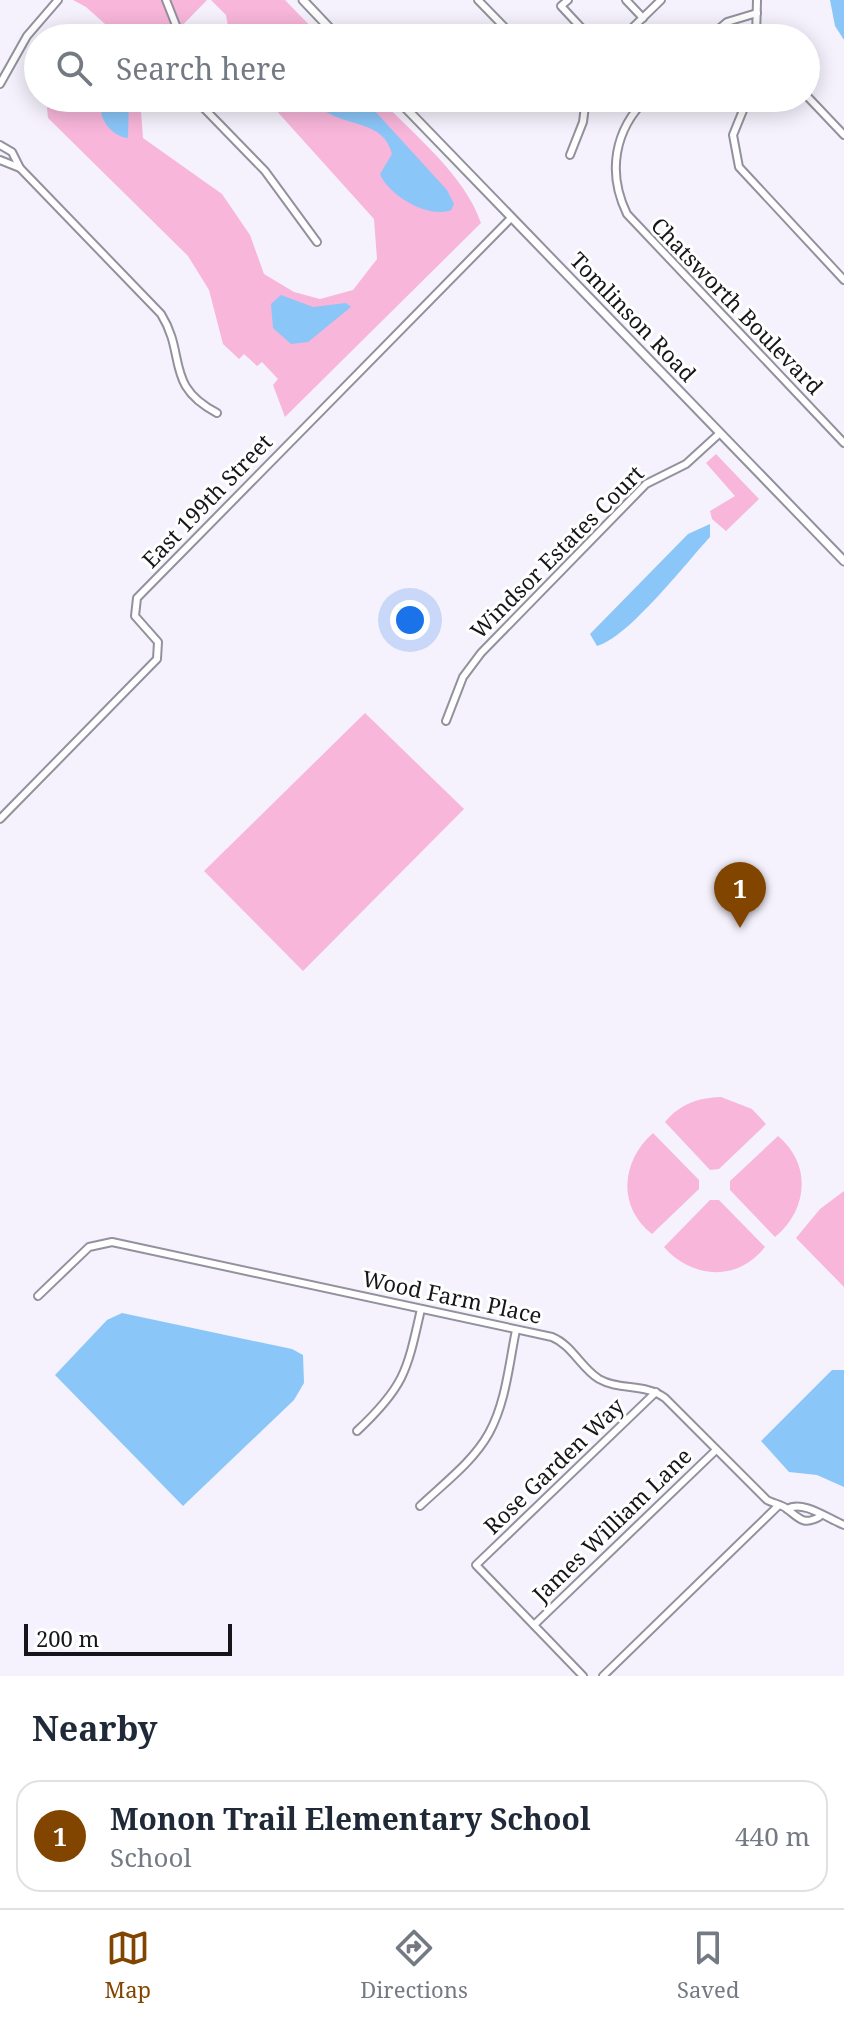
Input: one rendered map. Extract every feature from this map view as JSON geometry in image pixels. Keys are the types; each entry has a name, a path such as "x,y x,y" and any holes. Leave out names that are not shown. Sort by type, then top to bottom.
{"street":[{"path":"37,24 58,0"},
{"path":"166,0 175,24"},
{"path":"303,0 326,24"},
{"path":"478,0 501,24"},
{"path":"554,0 578,24"},
{"path":"561,6 568,0"},
{"path":"626,0 643,18"},
{"path":"637,24 661,0"},
{"path":"757,0 757,24"},
{"path":"725,24 731,19 757,13"},
{"path":"0,84 24,41"},
{"path":"820,110 844,135"},
{"path":"208,112 265,171 317,242"},
{"name":"Tomlinson Road","path":"409,112 844,561"},
{"path":"570,155 584,112"},
{"name":"Chatsworth Boulevard","path":"634,112 628,119 617,148 615,179 627,214 844,443"},
{"path":"742,112 733,135 739,167 844,280"},
{"path":"0,145 12,152 20,168 161,314 171,336 184,387 195,401 217,413"},
{"path":"0,160 20,168"},
{"name":"East 199th Street","path":"0,819 157,659 158,642 135,616 137,598 511,218"},
{"name":"Windsor Estates Court","path":"446,721 463,677 481,653 646,484 686,464 720,433"},
{"name":"Wood Farm Place","path":"38,1296 83,1252 97,1244 119,1244 557,1339 604,1381 656,1392"},
{"path":"357,1431 389,1401 402,1382 421,1309"},
{"path":"420,1506 470,1457 489,1433 501,1403 516,1330"},
{"path":"656,1392 758,1494 802,1520 819,1517"},
{"name":"Rose Garden Way","path":"534,1625 476,1565 656,1392"},
{"name":"James William Lane","path":"534,1625 715,1451"},
{"path":"603,1676 778,1506"},
{"path":"787,1509 805,1506 819,1517 844,1525"},
{"path":"534,1625 583,1676"}],"shaded area":[{"path":"73,0 207,0 184,24 105,24"},
{"path":"211,0 285,0 308,24 228,24 226,15"},
{"path":"47,112 141,112 143,138 222,194 250,235 264,274 294,292 320,299 353,290 377,259 374,219 278,112 393,112 463,188 481,223 285,417 273,385 278,379 262,362 257,366 244,354 239,359 223,344 209,290 188,256 48,118"},
{"path":"716,454 759,499 726,531 712,519 710,511 735,496 706,463"},
{"path":"365,713 464,809 303,971 204,871"},
{"path":"721,1097 752,1109 766,1124 719,1169 710,1170 665,1122 690,1103"},
{"path":"653,1133 699,1180 699,1189 652,1234 633,1211 627,1184 634,1157"},
{"path":"778,1136 797,1160 802,1187 794,1214 775,1237 730,1190 730,1181"},
{"path":"844,1191 844,1287 796,1238 820,1209"},
{"path":"710,1200 719,1200 765,1247 742,1266 729,1271 701,1270 675,1258 664,1247"}],"water":[{"path":"830,0 844,0 844,40 835,26"},
{"path":"101,112 129,112 128,138 110,129"},
{"path":"328,112 376,112 447,190 454,204 451,210 442,212 421,208 392,190 380,174 392,154 387,142 369,128"},
{"path":"281,295 313,307 346,303 351,307 308,342 291,344 273,328 271,304"},
{"path":"710,524 710,537 656,598 624,629 597,646 590,634 688,534"},
{"path":"122,1313 292,1349 303,1355 304,1383 294,1400 183,1506 55,1375 107,1320"},
{"path":"832,1370 844,1370 844,1487 817,1475 789,1472 761,1441"}],"place":[{"name":"Monon Trail Elementary School","path":"740,928"}]}
